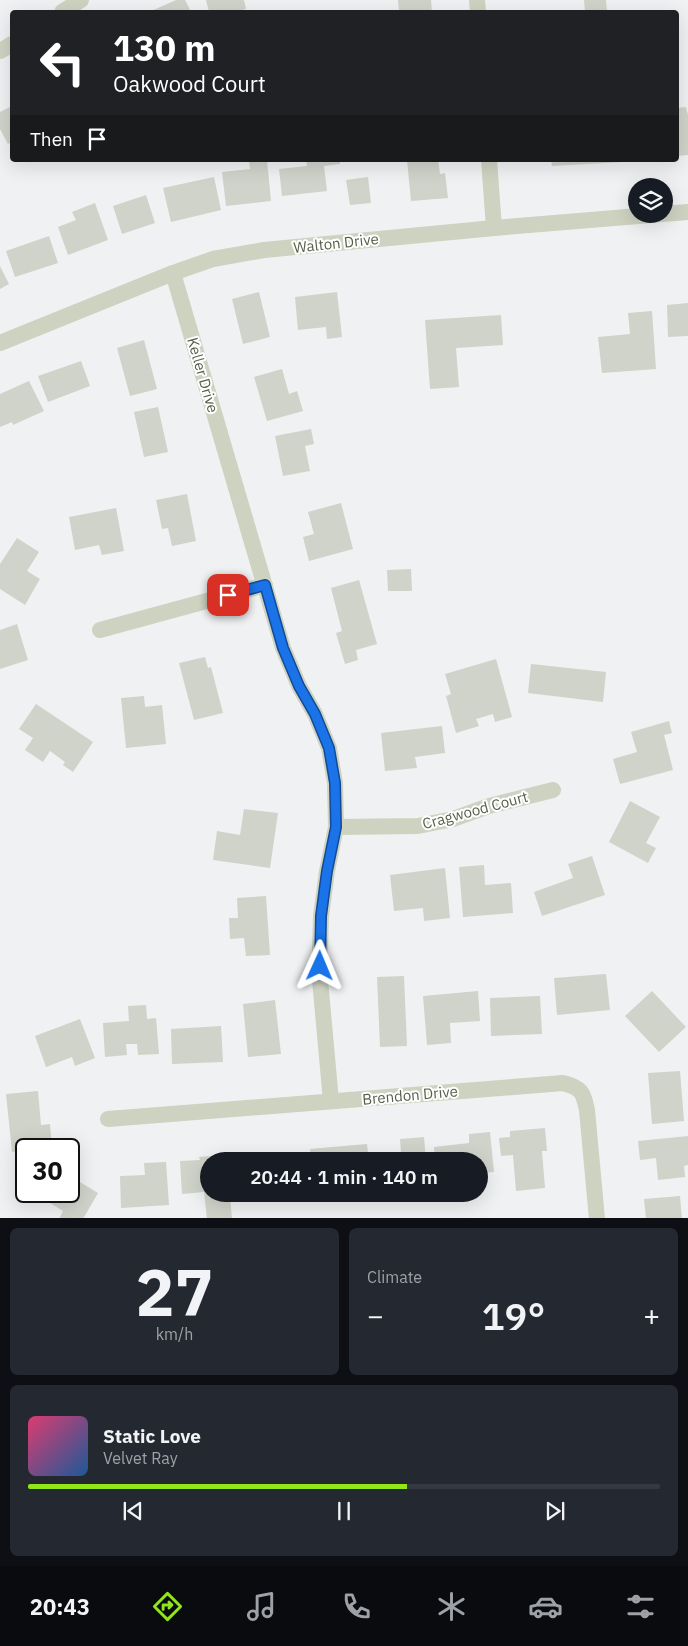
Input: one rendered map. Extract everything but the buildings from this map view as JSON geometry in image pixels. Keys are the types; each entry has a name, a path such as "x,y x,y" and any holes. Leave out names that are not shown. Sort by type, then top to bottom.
{"street":[{"path":"65,10 81,0"},
{"path":"489,162 494,228"},
{"name":"Walton Drive","path":"0,343 173,273 213,259 264,250 688,212"},
{"name":"Keller Drive","path":"173,273 283,648 329,748 335,783 336,827 327,871 321,916 320,980 331,1101"},
{"path":"100,630 265,585"},
{"name":"Cragwood Court","path":"336,827 418,826 453,819 490,806 553,790"},
{"name":"Brendon Drive","path":"108,1118 563,1083 576,1087 583,1094 587,1110 597,1218"}],"route":[{"path":"228,595 265,585 283,648 329,748 335,783 336,827 327,871 321,916 320,966"}]}
